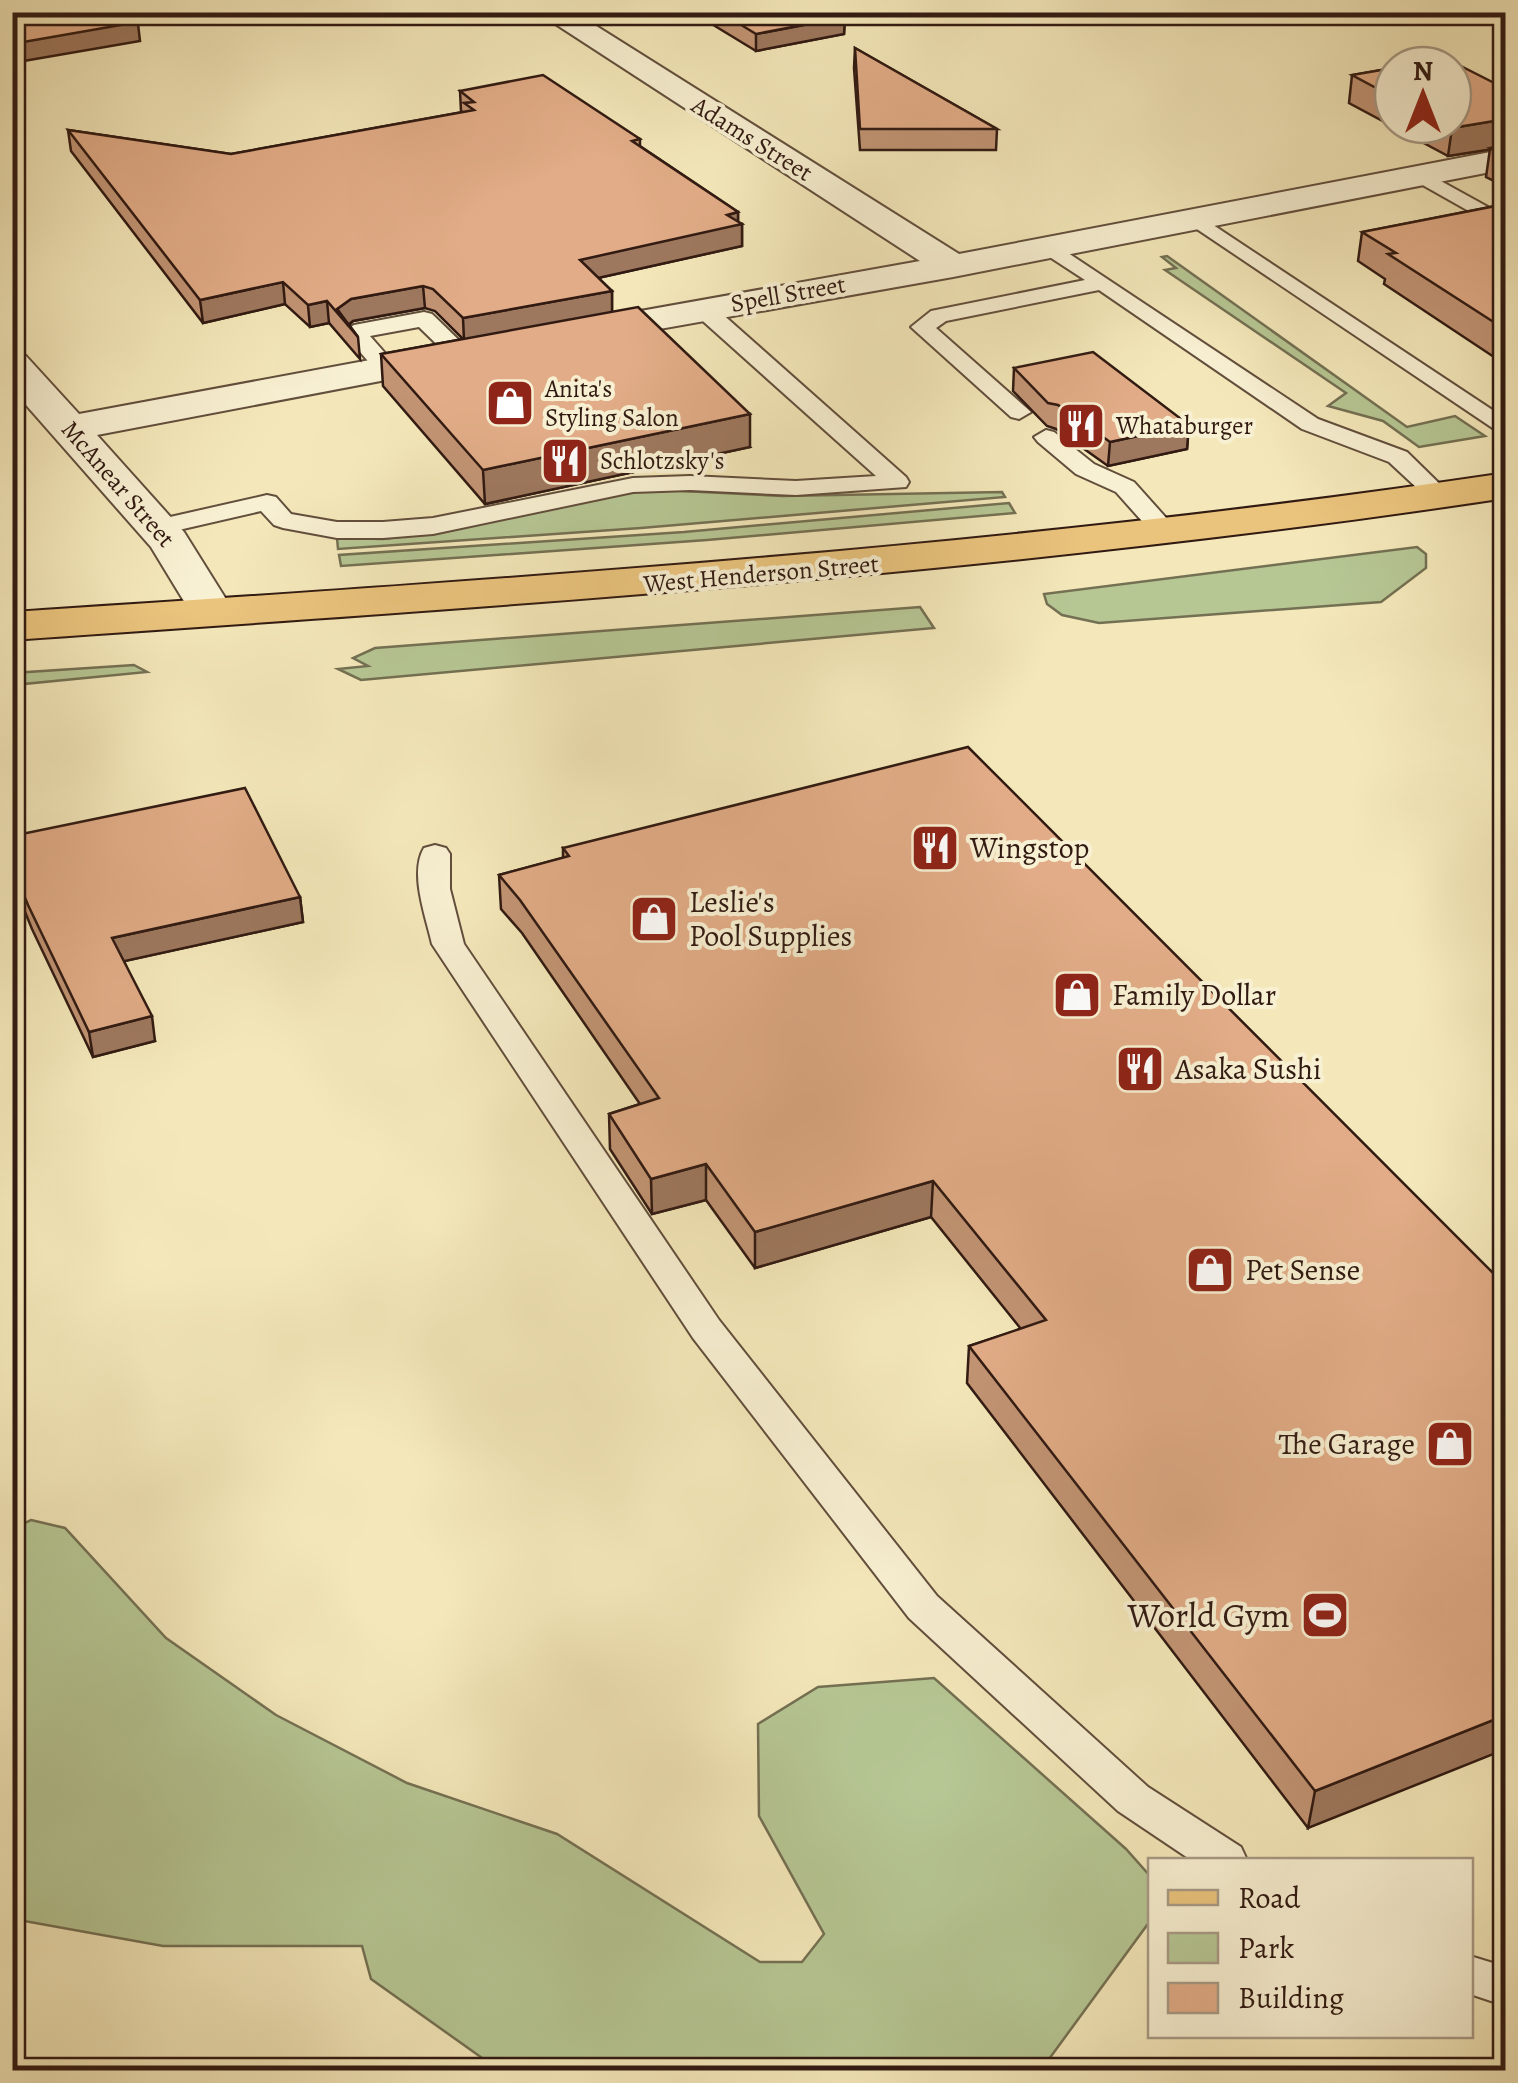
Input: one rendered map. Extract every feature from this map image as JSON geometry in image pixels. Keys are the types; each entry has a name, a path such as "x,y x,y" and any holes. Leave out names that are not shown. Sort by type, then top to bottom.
{"main road":[{"name":"West Henderson Street","path":"12,626 675,582 1167,534 1506,485"}],"street":[{"name":"Adams Street","path":"552,12 953,266"},
{"name":"Spell Street","path":"70,428 953,266 1506,159"},
{"name":"McAnear Street","path":"12,364 158,527 212,612"}],"lane":[{"path":"1420,175 1506,226"},
{"path":"1192,217 1506,430"},
{"path":"1050,247 1310,424 1398,457 1440,496"},
{"path":"1019,412 922,327 939,316 1104,283"},
{"path":"158,527 268,502 283,520 338,530 382,530 433,526 633,485 690,483 796,488 897,482 703,309"},
{"path":"1046,437 1085,469 1125,487 1167,534"},
{"path":"435,854 434,889 448,944 706,1330 923,1607 1133,1799 1222,1858"},
{"path":"1473,1977 1506,1987"}],"green space":[{"path":"1167,256 1407,427 1455,416 1485,436 1419,447 1383,421 1328,406 1346,393 1165,270 1176,268 1162,257"},
{"path":"635,491 782,496 1002,492 1005,497 338,549 337,538 383,539 443,531"},
{"path":"1009,503 1015,513 707,540 341,566 339,555 684,532"},
{"path":"1417,547 1426,554 1426,568 1381,602 1099,623 1062,615 1047,604 1044,594"},
{"path":"920,607 934,628 361,680 338,669 368,666 353,658 375,648"},
{"path":"134,665 147,672 13,685 13,673"},
{"path":"31,1520 65,1528 166,1638 276,1715 407,1783 557,1834 760,1962 802,1962 824,1934 759,1816 758,1724 818,1687 934,1678 1126,1849 1148,1874 1148,1924 1041,2070 499,2070 371,1979 362,1946 163,1946 13,1919 12,1529"}],"building":[{"path":"12,12 126,12 138,22 12,44"},
{"path":"720,12 837,12 845,17 756,34"},
{"path":"855,48 997,129 860,129"},
{"path":"1373,71 1373,86 1352,75"},
{"path":"1473,72 1506,89 1506,119 1473,124"},
{"path":"543,75 640,139 632,141 738,212 727,215 742,224 580,260 612,291 463,318 433,289 423,286 351,299 337,309 358,337 327,301 308,305 283,282 200,300 68,130 231,154 474,110 464,103 474,102 460,91"},
{"path":"1506,145 1506,156 1490,148"},
{"path":"1506,204 1506,330 1388,254 1396,253 1362,232"},
{"path":"638,307 750,414 483,470 381,354"},
{"path":"1093,352 1189,425 1110,442 1058,405 1048,403 1014,368"},
{"path":"968,747 1506,1286 1506,1715 1315,1791 969,1346 1046,1320 933,1181 755,1232 706,1164 651,1179 609,1114 659,1098 499,875 569,856 563,848"},
{"path":"245,788 300,897 112,938 152,1016 89,1032 12,866 12,836"}],"place":[{"name":"Anita's Styling Salon","path":"510,403"},
{"name":"Whataburger","path":"1081,426"},
{"name":"Schlotzsky's","path":"565,461"},
{"name":"Wingstop","path":"935,848"},
{"name":"Leslie's Pool Supplies","path":"654,919"},
{"name":"Family Dollar","path":"1077,995"},
{"name":"Asaka Sushi","path":"1140,1069"},
{"name":"Pet Sense","path":"1210,1270"},
{"name":"The Garage","path":"1450,1444"},
{"name":"World Gym","path":"1325,1615"}]}
